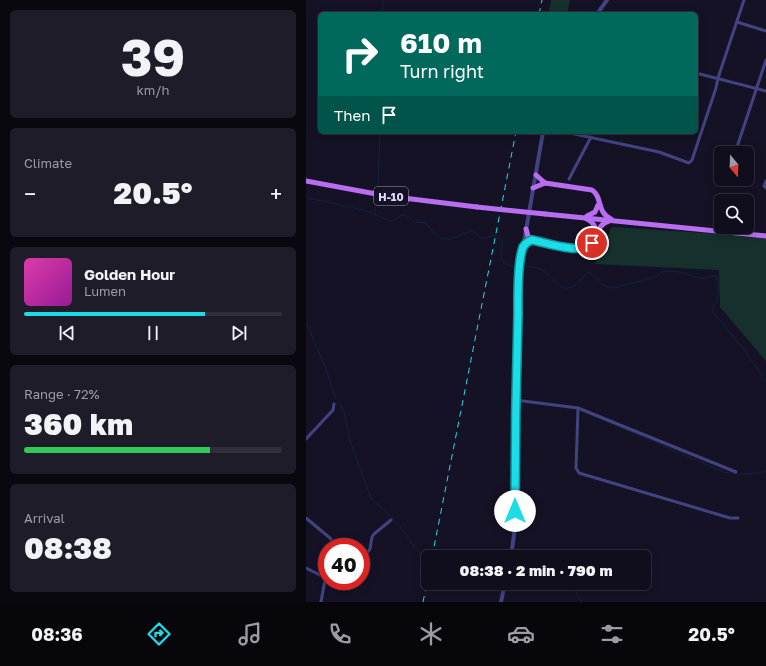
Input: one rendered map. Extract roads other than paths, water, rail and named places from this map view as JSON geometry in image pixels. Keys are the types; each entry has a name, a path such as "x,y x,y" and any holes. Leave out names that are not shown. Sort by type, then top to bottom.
{"main road":[{"path":"536,175 545,183"},
{"name":"Н-10","path":"306,181 387,196 477,207 766,236"},
{"path":"533,188 545,183 592,190 598,198 604,215 613,220"},
{"path":"583,217 590,216 598,209 598,198"},
{"path":"583,217 595,226 596,234"},
{"path":"526,229 528,236 532,240 580,248 590,246 599,227 613,220"},
{"path":"523,248 532,240"}],"street":[{"path":"598,12 607,0"},
{"path":"575,134 659,152 689,163 692,160 744,0"},
{"path":"737,22 766,31"},
{"path":"737,146 766,60"},
{"path":"698,73 766,91"},
{"path":"512,550 515,527 515,400 520,265 543,134"},
{"path":"569,179 591,137"},
{"path":"766,181 764,187 766,188"},
{"path":"515,400 578,408 736,472"},
{"path":"306,439 333,410 334,404"},
{"path":"578,408 576,468 579,473 689,506 738,518"},
{"path":"306,518 330,538"},
{"path":"370,549 374,534 391,520"},
{"path":"306,568 318,572"},
{"path":"321,602 323,590"},
{"path":"501,602 504,590"}],"waterway":[{"path":"383,0 383,12"},
{"path":"378,186 380,134"},
{"path":"306,198 370,212 390,221 401,215 407,216 415,222 426,223 434,233 442,239 451,239 471,231 476,233 482,239 494,235 502,241 501,257 503,262 514,267"},
{"path":"375,214 377,200"},
{"path":"522,267 534,267 541,269 545,271 558,285 567,288 574,286 589,272 604,286 614,288 655,277 664,271 680,272 702,279 710,276 716,276 718,293 713,312 746,352 766,382"},
{"path":"306,322 326,369 336,399"},
{"path":"340,405 344,411 350,441 371,498 398,524 415,548 421,553"},
{"path":"592,415 724,472 737,474"},
{"path":"741,474 752,474 766,471"},
{"path":"574,590 582,602"}],"railway":[{"path":"539,12 542,0"},
{"path":"433,550 516,134"},
{"path":"423,602 426,590"}]}
